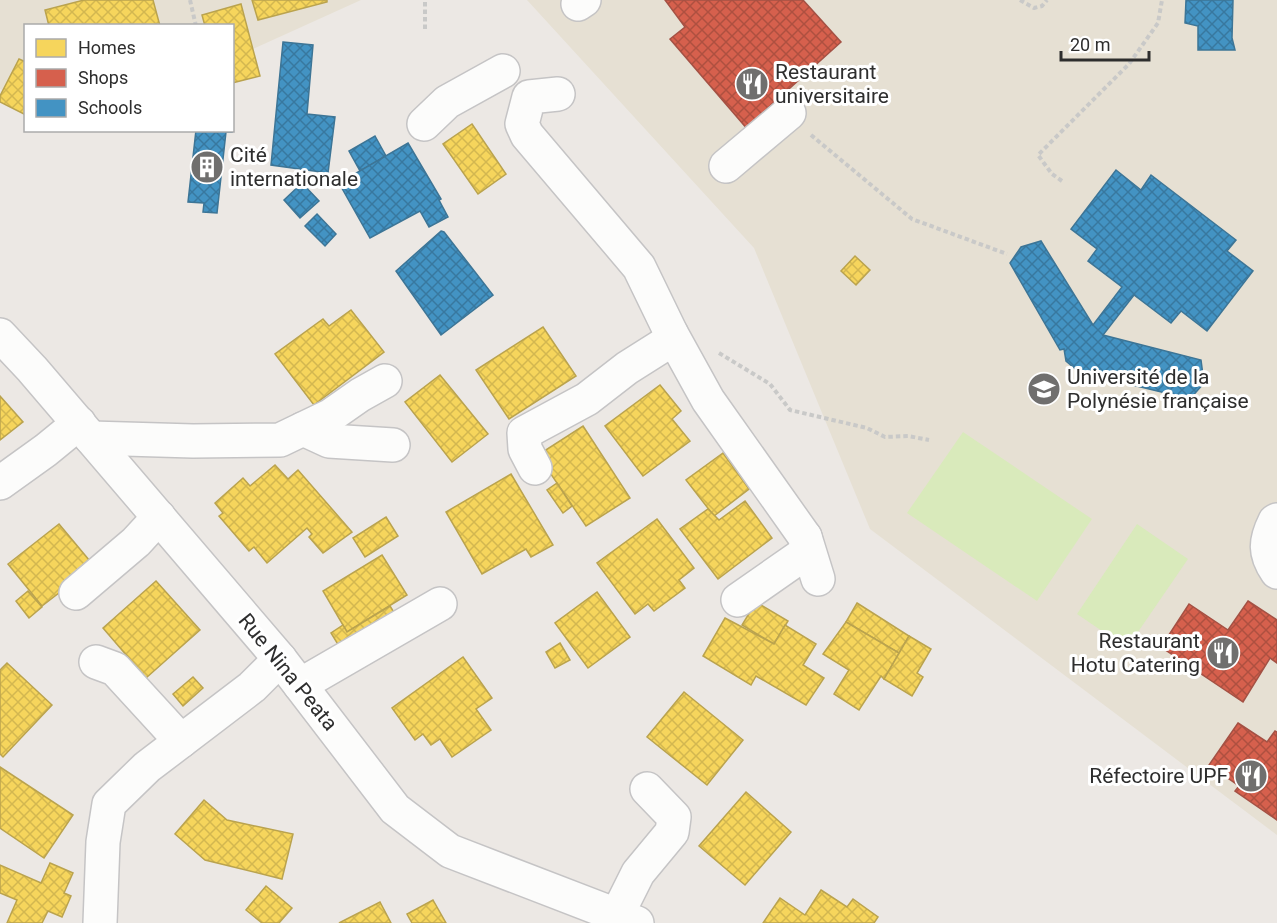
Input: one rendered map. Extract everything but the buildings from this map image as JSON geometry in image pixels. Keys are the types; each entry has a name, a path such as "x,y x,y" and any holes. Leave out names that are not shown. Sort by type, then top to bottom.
{"street":[{"path":"424,124 447,102 503,71"},
{"path":"558,94 529,97 522,124 527,135 639,267 671,333 708,400 805,537 818,579"},
{"path":"726,166 789,113"},
{"path":"535,468 525,449 524,433 587,399 627,368 665,344 671,333"},
{"name":"Rue Nina Peata","path":"0,335 85,430 280,659 395,808 450,851 566,911 627,919"},
{"path":"0,483 46,450 85,430 250,442 280,440 330,416 385,381"},
{"path":"303,429 329,441 393,445"},
{"path":"76,593 136,542 159,517"},
{"path":"1277,520 1267,538 1268,554 1277,572"},
{"path":"738,600 801,556 807,548 805,537"},
{"path":"300,685 441,604"},
{"path":"100,923 104,842 110,804 147,767 252,687 280,659"},
{"path":"96,663 115,669 181,741"},
{"path":"627,919 638,873 672,832 674,817 647,789"}],"path":[{"path":"190,0 196,24"},
{"path":"425,0 425,29"},
{"path":"1020,0 1034,8 1042,6 1047,0"},
{"path":"1062,181 1052,174 1038,155 1129,64 1158,23 1161,0"},
{"path":"789,113 816,140 912,219 1007,254"},
{"path":"712,349 770,384 790,410 867,428 885,436 908,436 929,440"}],"shaded area":[{"path":"0,0 361,0 234,58 234,24 24,24 24,98 0,89"},
{"name":"Université de la Polynésie française","path":"527,0 1277,0 1277,835 870,529 754,248"}],"green space":[{"path":"963,432 1092,519 1037,601 907,513"},
{"path":"1137,524 1188,559 1127,648 1077,614"}],"place":[{"name":"Restaurant universitaire","path":"752,84"},
{"name":"Cité internationale","path":"207,167"},
{"name":"Université de la Polynésie française","path":"1044,389"},
{"name":"Restaurant Hotu Catering","path":"1223,653"},
{"name":"Réfectoire UPF","path":"1251,776"}]}
